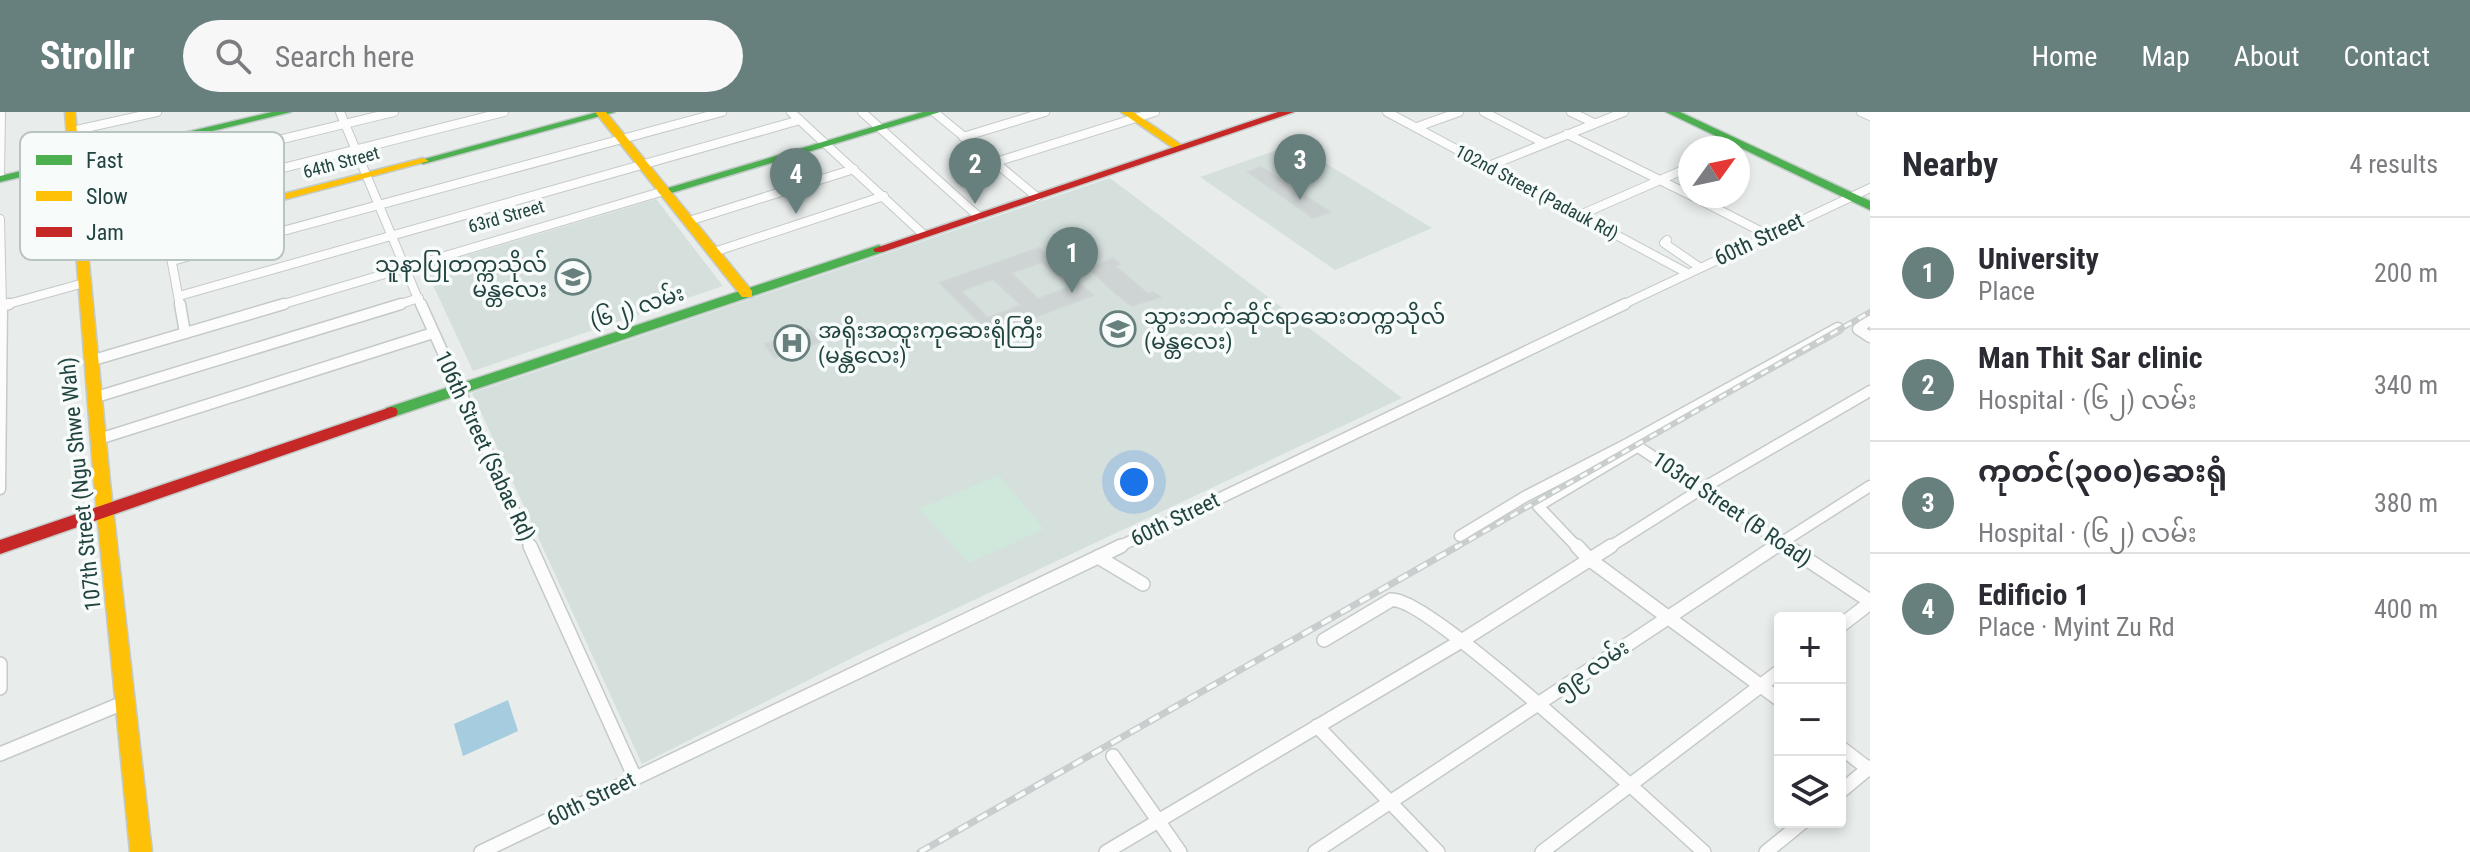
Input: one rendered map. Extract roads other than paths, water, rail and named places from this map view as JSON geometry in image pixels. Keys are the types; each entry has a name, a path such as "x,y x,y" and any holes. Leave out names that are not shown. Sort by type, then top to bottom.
{"main road":[{"name":"107th Street (Ngu Shwe Wah)","path":"70,112 72,131"},
{"path":"201,132 286,112"},
{"name":"63rd Street","path":"664,191 934,112"},
{"name":"(၆၂) လမ်း","path":"1177,146 1268,112"},
{"name":"(၆၂) လမ်း","path":"0,534 105,504 1177,146 1289,112"},
{"path":"1671,112 1720,136"},
{"path":"1679,112 1722,136"},
{"path":"604,113 621,139 745,291"},
{"name":"64th Street","path":"284,198 604,113"},
{"path":"1130,115 1177,146"},
{"path":"1750,150 1863,198"},
{"path":"0,177 20,173"},
{"name":"107th Street (Ngu Shwe Wah)","path":"82,260 96,440 141,852"},
{"name":"(၆၂) လမ်း","path":"0,547 105,504"}],"street":[{"path":"0,177 1,112"},
{"path":"72,131 157,112"},
{"name":"106th Street (Sabae Rd)","path":"340,112 433,333 635,778"},
{"path":"284,139 394,112"},
{"path":"284,168 504,112"},
{"path":"284,230 722,112"},
{"path":"791,112 920,232"},
{"path":"862,112 975,213"},
{"path":"934,112 1034,194"},
{"path":"963,137 1045,112"},
{"path":"996,162 1130,115 1155,112"},
{"name":"102nd Street (Padauk Rd)","path":"1387,112 1687,273"},
{"path":"1417,127 1459,112"},
{"path":"1484,112 1544,143"},
{"path":"1571,112 1594,123"},
{"path":"1489,166 1624,112"},
{"path":"1861,112 1870,116"},
{"path":"179,296 800,120"},
{"path":"1567,134 1678,189"},
{"path":"689,221 854,169"},
{"path":"1580,215 1678,172"},
{"name":"63rd Street","path":"90,361 664,191"},
{"path":"714,252 884,196"},
{"name":"60th Street","path":"481,852 1766,234 1863,198"},
{"path":"1715,208 1766,234"},
{"path":"0,219 0,489"},
{"path":"1667,240 1664,243 1699,267"},
{"path":"176,260 172,261 185,333"},
{"path":"1,306 84,283"},
{"path":"93,398 419,298"},
{"path":"1870,320 1858,329 1870,337"},
{"name":"103rd Street (B Road)","path":"1838,328 1634,444 1870,602"},
{"path":"96,440 433,333"},
{"path":"1106,852 1463,640 1703,488 1870,391"},
{"path":"1460,536 1526,496 1634,444"},
{"path":"1538,506 1634,444"},
{"name":"၅၉ လမ်း","path":"1315,852 1668,615 1784,544 1870,486"},
{"path":"1526,496 1589,559 1774,696"},
{"path":"1098,557 1143,584"},
{"path":"1324,640 1383,604 1400,599 1409,601 1463,640 1704,852"},
{"path":"1846,621 1870,602"},
{"path":"0,664 0,688"},
{"path":"1542,852 1774,676"},
{"path":"0,754 123,703"},
{"path":"1317,726 1438,852"},
{"path":"1846,751 1869,768 1846,787"},
{"path":"1113,756 1180,852"},
{"path":"1766,852 1796,828"}],"water":[{"path":"508,700 518,731 463,756 454,724"}],"railway":[{"path":"1455,548 1870,312"},
{"path":"920,852 1458,546"}],"place":[{"name":"ကုတင်(၃၀၀)ဆေးရုံ","path":"1300,200"},
{"name":"Man Thit Sar clinic","path":"975,204"},
{"name":"Edificio 1","path":"796,214"},
{"name":"သူနာပြုတက္ကသိုလ် မန္တလေး","path":"573,277"},
{"name":"University","path":"1072,293"},
{"name":"သွားဘက်ဆိုင်ရာဆေးတက္ကသိုလ် (မန္တလေး)","path":"1118,329"},
{"name":"အရိုးအထူးကုဆေးရုံကြီး (မန္တလေး)","path":"792,343"}]}
